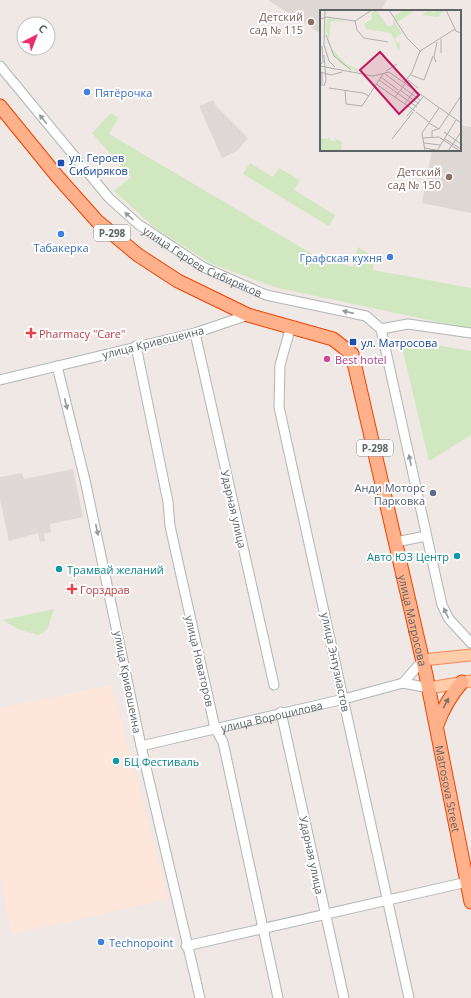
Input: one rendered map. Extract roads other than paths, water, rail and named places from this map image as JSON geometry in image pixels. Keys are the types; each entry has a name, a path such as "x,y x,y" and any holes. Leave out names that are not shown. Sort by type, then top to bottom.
{"highway":[{"name":"Р-298","path":"0,106 54,173 97,221 138,255 178,281 248,315 291,326"},
{"name":"улица Матросова","path":"291,326 333,339 352,354 423,660"},
{"name":"Matrosova Street","path":"423,660 471,902"},
{"path":"437,727 442,711 451,695 466,682"}],"main road":[{"path":"423,660 471,655"},
{"name":"улица Ворошилова","path":"429,688 466,682"}],"street":[{"name":"улица Героев Сибиряков","path":"0,66 109,198 138,224 203,267 259,292 366,316 381,329"},
{"name":"улица Кривошеина","path":"0,380 195,333 248,315"},
{"path":"471,333 408,324 381,329 442,605 448,619 471,643"},
{"name":"улица Энтузиастов","path":"291,326 280,365 279,407 409,998"},
{"name":"Ударная улица","path":"195,333 274,685"},
{"name":"улица Новаторов","path":"136,346 168,502 170,526 215,728 223,742 278,998"},
{"name":"улица Кривошеина","path":"57,366 98,535 141,746 186,946 200,998"},
{"path":"396,542 426,536"},
{"path":"403,683 423,660"},
{"name":"улица Ворошилова","path":"141,746 281,712 344,699 403,683 429,688"},
{"name":"Ударная улица","path":"281,712 344,998"},
{"path":"186,946 467,882"}],"place":[{"name":"Детский сад № 115","path":"311,22"},
{"name":"Пятёрочка","path":"87,92"},
{"name":"ул. Героев Сибиряков","path":"61,163"},
{"name":"Детский сад № 150","path":"449,177"},
{"name":"Табакерка","path":"61,234"},
{"name":"Графская кухня","path":"390,257"},
{"name":"Pharmacy \"Care\"","path":"31,333"},
{"name":"ул. Матросова","path":"353,342"},
{"name":"Best hotel","path":"327,359"},
{"name":"Анди Моторс Парковка","path":"433,493"},
{"name":"Авто ЮЗ Центр","path":"457,556"},
{"name":"Трамвай желаний","path":"59,569"},
{"name":"Горздрав","path":"72,589"},
{"name":"БЦ Фестиваль","path":"116,761"},
{"name":"Technopoint","path":"101,942"}]}
